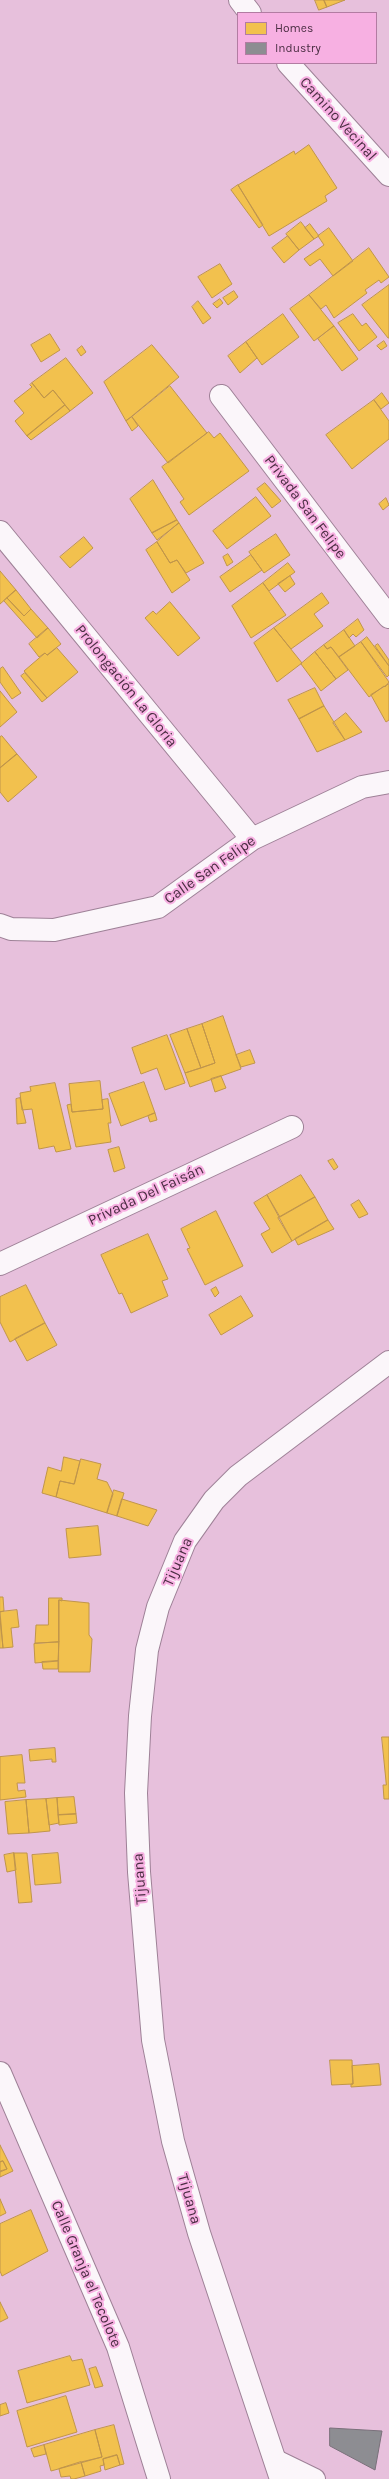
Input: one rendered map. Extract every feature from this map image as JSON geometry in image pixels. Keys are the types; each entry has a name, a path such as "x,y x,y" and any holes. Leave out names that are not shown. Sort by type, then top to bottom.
{"street":[{"path":"240,0 249,12"},
{"name":"Camino Vecinal","path":"289,64 389,175"},
{"name":"Privada San Felipe","path":"221,396 389,617"},
{"name":"Prolongación La Gloria","path":"0,532 252,839"},
{"name":"Calle San Felipe","path":"0,925 11,929 54,930 158,907 252,839 362,787 389,782"},
{"name":"Privada Del Faisán","path":"0,1264 292,1127"},
{"name":"Tijuana","path":"279,2469 199,2233 173,2141 153,2040 139,1872 136,1793 140,1716 147,1650 152,1629 158,1607 185,1541 214,1500 238,1476 389,1362"},
{"name":"Calle Granja el Tecolote","path":"0,2073 118,2347 159,2479"}],"lane":[{"path":"279,2469 315,2479"}],"building: Homes":[{"path":"315,0 324,0 327,7 319,10"},
{"path":"324,0 345,0 327,7"},
{"path":"309,145 337,188 325,196 327,201 269,236 238,185 294,151 295,154"},
{"path":"238,185 263,225 259,228 231,190"},
{"path":"301,222 314,239 299,250 286,234"},
{"path":"310,224 319,236 314,239 305,228"},
{"path":"329,228 353,261 333,276 320,259 310,266 304,259 324,245 318,236"},
{"path":"288,236 299,250 284,263 272,248"},
{"path":"369,248 389,277 381,283 379,280 365,290 367,293 334,318 326,305 321,309 309,295"},
{"path":"220,264 232,284 212,298 198,277"},
{"path":"389,285 389,338 388,338 362,305"},
{"path":"234,291 238,297 228,305 223,298"},
{"path":"309,295 334,326 314,341 290,309"},
{"path":"220,299 223,303 217,308 213,304"},
{"path":"198,301 211,318 203,324 192,307"},
{"path":"283,314 299,337 262,365 246,342"},
{"path":"353,314 362,326 366,323 377,337 359,351 338,323"},
{"path":"334,326 358,359 342,371 318,339"},
{"path":"50,334 60,350 41,362 31,345"},
{"path":"384,341 387,346 381,350 377,346"},
{"path":"246,342 257,358 240,373 228,356"},
{"path":"152,345 179,377 126,421 104,382"},
{"path":"82,346 86,352 81,356 77,350"},
{"path":"66,358 93,393 70,411 53,390 44,398 32,383"},
{"path":"32,383 44,398 53,390 65,405 27,436 15,421 24,413 14,401 32,387 30,385"},
{"path":"170,386 207,433 168,463 132,417"},
{"path":"382,393 389,403 381,409 374,400"},
{"path":"374,400 389,421 389,439 352,469 326,435"},
{"path":"65,405 70,411 31,440 27,436"},
{"path":"132,417 138,426 132,431 126,421"},
{"path":"209,432 214,438 220,433 249,471 189,515 180,502 184,499 162,467"},
{"path":"153,480 177,520 152,533 130,499"},
{"path":"265,483 281,501 272,508 257,489"},
{"path":"256,497 271,516 227,549 213,531"},
{"path":"386,498 389,505 383,510 379,504"},
{"path":"177,520 179,523 157,540 152,533"},
{"path":"179,523 204,563 186,573 177,560 170,563 157,542"},
{"path":"276,534 290,555 264,573 249,552"},
{"path":"84,537 93,548 70,568 60,557"},
{"path":"157,542 170,563 177,560 190,580 172,593 146,550"},
{"path":"228,554 233,562 227,566 223,557"},
{"path":"251,555 262,570 230,592 220,577"},
{"path":"288,563 295,572 269,591 263,583"},
{"path":"0,571 16,590 0,604"},
{"path":"290,576 295,584 285,592 278,584"},
{"path":"263,583 286,615 251,638 232,606"},
{"path":"16,590 31,609 24,616 7,598"},
{"path":"322,593 329,603 314,614 323,626 291,649 274,628"},
{"path":"7,598 24,616 31,609 48,628 37,638 4,601"},
{"path":"170,602 200,638 178,656 145,618 153,611 156,614"},
{"path":"358,619 364,630 356,637 353,634 349,638 344,630"},
{"path":"48,628 61,644 47,655 45,653 39,657 29,644"},
{"path":"274,628 302,663 277,682 254,643"},
{"path":"344,630 355,646 339,657 331,647 327,649 324,645"},
{"path":"367,637 389,666 389,675 387,677 361,642"},
{"path":"361,642 389,682 385,687 384,686 369,697 339,657"},
{"path":"378,644 389,660 389,666 375,646"},
{"path":"324,645 327,649 331,647 348,670 336,679 315,652"},
{"path":"57,648 78,672 47,698 24,671 45,653 47,655"},
{"path":"315,652 336,679 321,691 301,664"},
{"path":"3,667 21,693 12,699 0,682 0,669"},
{"path":"25,673 47,698 42,702 21,676"},
{"path":"389,684 389,720 386,722 371,695"},
{"path":"315,688 324,706 299,719 288,700"},
{"path":"0,691 17,712 0,727"},
{"path":"324,706 345,740 317,752 299,719"},
{"path":"346,713 362,732 345,740 333,723"},
{"path":"2,736 17,754 0,768 0,737"},
{"path":"17,754 37,777 8,802 0,792 0,768"},
{"path":"223,1016 241,1069 190,1087 185,1073 215,1063 202,1024"},
{"path":"202,1024 215,1063 201,1068 187,1029"},
{"path":"187,1029 201,1068 185,1073 170,1035"},
{"path":"167,1035 185,1083 165,1090 157,1068 141,1074 132,1048"},
{"path":"250,1050 255,1063 241,1067 236,1055"},
{"path":"221,1076 226,1088 215,1092 211,1079"},
{"path":"100,1081 103,1109 72,1112 69,1084"},
{"path":"144,1082 155,1113 121,1126 109,1094"},
{"path":"55,1083 71,1149 56,1152 54,1146 39,1149 32,1109 22,1110 20,1093 31,1091 30,1087"},
{"path":"20,1098 26,1123 17,1124 16,1099"},
{"path":"108,1099 111,1123 108,1123 111,1142 76,1147 67,1105 71,1104 72,1112 103,1109 102,1100"},
{"path":"155,1113 157,1120 150,1122 148,1116"},
{"path":"119,1147 125,1168 114,1172 108,1150"},
{"path":"333,1159 338,1167 334,1170 328,1161"},
{"path":"301,1175 315,1197 280,1217 267,1195"},
{"path":"267,1195 292,1241 272,1253 261,1234 270,1229 254,1203"},
{"path":"315,1197 328,1220 292,1241 278,1218"},
{"path":"359,1200 368,1214 359,1218 351,1205"},
{"path":"216,1211 243,1266 205,1285 187,1249 190,1248 181,1229"},
{"path":"328,1220 334,1229 298,1245 295,1239"},
{"path":"148,1234 168,1279 162,1281 168,1296 131,1313 122,1293 119,1294 101,1255"},
{"path":"26,1285 45,1323 10,1342 0,1322 0,1297"},
{"path":"216,1287 219,1293 215,1297 211,1290"},
{"path":"241,1296 253,1316 221,1335 209,1315"},
{"path":"45,1323 57,1345 27,1361 15,1339"},
{"path":"64,1457 80,1461 74,1484 60,1481 56,1497 42,1493 48,1467 61,1471"},
{"path":"81,1459 101,1464 97,1479 107,1482 113,1494 107,1513 56,1497 60,1481 74,1484"},
{"path":"114,1490 124,1493 117,1516 107,1513"},
{"path":"122,1499 157,1510 148,1526 117,1516"},
{"path":"98,1526 101,1555 69,1558 66,1529"},
{"path":"0,1597 3,1597 4,1611 0,1612"},
{"path":"49,1598 62,1598 62,1601 59,1600 59,1642 35,1643 36,1625 48,1625"},
{"path":"59,1600 89,1603 89,1635 92,1639 90,1672 59,1672"},
{"path":"17,1610 19,1627 11,1628 13,1647 3,1648 0,1612"},
{"path":"0,1619 3,1648 0,1648"},
{"path":"59,1642 58,1661 35,1663 34,1644"},
{"path":"58,1661 58,1669 43,1669 42,1662"},
{"path":"382,1737 389,1737 389,1799 384,1799 383,1785 386,1785"},
{"path":"55,1748 56,1762 52,1762 52,1759 30,1761 29,1750"},
{"path":"22,1755 25,1783 17,1783 18,1791 25,1790 26,1797 0,1800 0,1757"},
{"path":"74,1797 76,1814 58,1815 57,1798"},
{"path":"57,1798 59,1823 49,1825 46,1799"},
{"path":"46,1799 50,1831 29,1833 26,1800"},
{"path":"26,1800 29,1833 8,1834 5,1802"},
{"path":"76,1814 77,1823 59,1825 58,1815"},
{"path":"14,1853 16,1870 7,1872 4,1855"},
{"path":"14,1853 27,1853 32,1902 19,1903"},
{"path":"58,1853 61,1883 35,1885 32,1855"},
{"path":"330,2060 352,2060 353,2084 332,2085"},
{"path":"379,2064 381,2085 351,2087 351,2084 353,2084 352,2066"},
{"path":"0,2145 13,2171 0,2177 0,2171 7,2169 3,2161 0,2162"},
{"path":"3,2161 7,2169 0,2172 0,2162"},
{"path":"0,2199 6,2213 0,2216"},
{"path":"31,2210 48,2251 2,2276 0,2271 0,2224"},
{"path":"0,2302 8,2318 0,2322"},
{"path":"70,2356 72,2361 82,2359 90,2385 27,2403 18,2371"},
{"path":"96,2367 103,2386 95,2388 89,2369"},
{"path":"66,2396 77,2432 27,2447 17,2411"},
{"path":"6,2403 9,2413 0,2416 0,2405"},
{"path":"114,2425 124,2464 120,2465 117,2455 103,2459 104,2465 100,2466 101,2471 85,2476 81,2462 102,2457 95,2430"},
{"path":"95,2430 102,2457 51,2471 44,2445"},
{"path":"44,2445 46,2454 34,2457 31,2449"},
{"path":"117,2455 120,2465 105,2470 103,2459"},
{"path":"81,2462 85,2476 74,2479 71,2479 70,2476 61,2477 59,2469"}],"building: Industry":[{"path":"330,2428 382,2431 375,2470 330,2446"}]}
